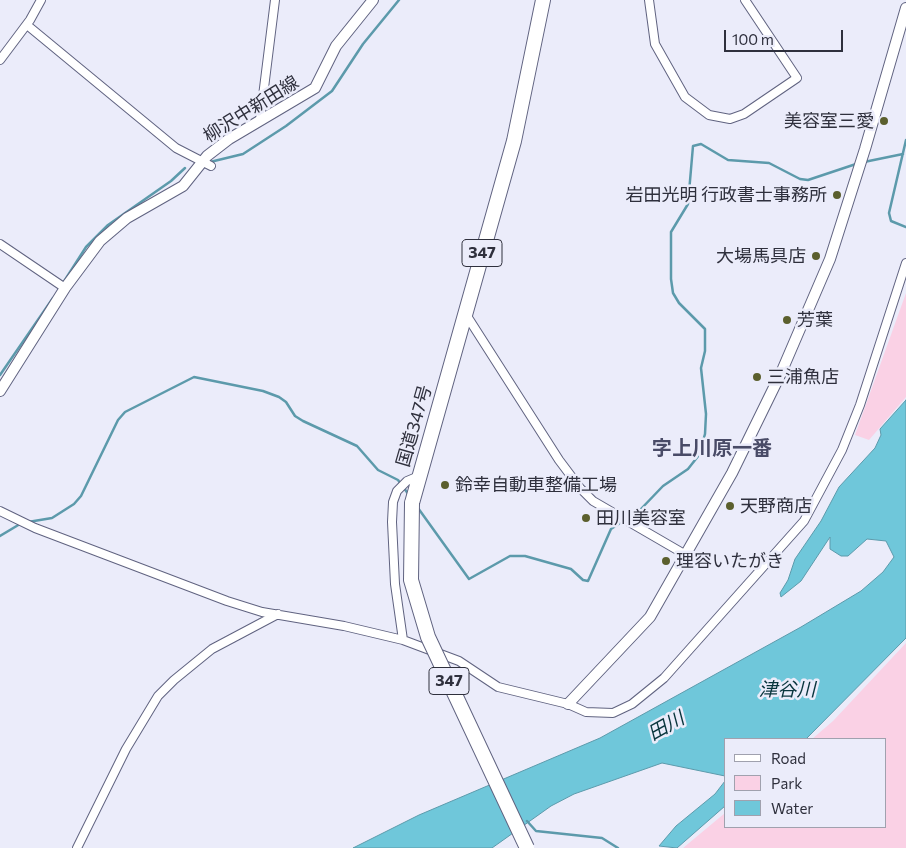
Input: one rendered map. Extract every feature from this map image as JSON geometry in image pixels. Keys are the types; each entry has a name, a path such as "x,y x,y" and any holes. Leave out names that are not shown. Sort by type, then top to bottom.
{"highway":[{"name":"国道347号","path":"528,848 428,638 411,580 412,503 413,479 465,313 514,141 543,0"}],"street":[{"path":"1,58 27,25 41,0"},
{"path":"260,120 275,0"},
{"name":"柳沢中新田線","path":"0,391 65,288 100,241 127,218 183,186 229,139 315,88 336,46 373,0"},
{"path":"649,0 656,44 685,97 709,115 730,119 744,114 797,78 745,0"},
{"path":"568,704 650,617 732,472 781,373 830,259 865,149 906,8"},
{"path":"27,25 176,148 207,163"},
{"path":"0,244 65,288"},
{"path":"0,511 35,528 227,601 262,612 344,626 403,640 459,660 498,687 568,704 586,712 605,714 621,711 664,678 722,616 804,521 838,458 860,405 906,263"},
{"path":"465,313 559,460 593,502 686,555"},
{"path":"403,640 395,584 392,538 393,502 397,491 413,479"},
{"path":"76,848 126,749 158,696 174,680 212,649 278,614"}],"green space":[{"path":"906,293 906,397 869,440 855,435"},
{"path":"906,643 906,848 683,848 724,814 724,828 886,828 886,738 813,738 833,721"}],"water":[{"name":"津谷川","path":"906,400 906,638 807,738 724,738 724,776 662,763 574,794 551,806 492,848 353,848 419,815 600,738 801,627 861,591 883,572 894,557 886,541 867,539 848,556 841,556 830,549 830,537 801,581 781,597 780,593 788,580 795,559 821,521 839,487 875,448 881,435 880,429"},
{"path":"724,782 724,807 677,848 659,846 676,826 715,794"}],"waterway":[{"path":"210,162 243,154 286,126 332,91 363,44 399,0"},
{"path":"906,140 889,213 891,221 906,227"},
{"path":"418,508 469,579 510,556 525,556 571,569 583,580 588,581 611,529 640,510 663,486 688,469 699,455 705,434 706,414 701,368 705,351 705,329 679,303 673,293 671,279 671,232 688,204 693,146 701,144 728,160 769,163 800,179 808,180 856,164"},
{"path":"864,162 903,154"},
{"path":"63,283 86,247 108,225 171,181 185,168"},
{"path":"0,375 53,298"},
{"path":"28,522 52,518 74,504 81,496 118,420 125,412 194,377 263,391 279,397 286,402 295,416 357,446 378,470 398,480 409,495"},
{"path":"0,536 20,524"},
{"path":"527,821 536,831 602,838 618,848"}],"place":[{"name":"美容室三愛","path":"884,121"},
{"name":"岩田光明 行政書士事務所","path":"837,195"},
{"name":"大場馬具店","path":"816,256"},
{"name":"芳葉","path":"787,320"},
{"name":"三浦魚店","path":"757,377"},
{"name":"鈴幸自動車整備工場","path":"445,485"},
{"name":"天野商店","path":"730,506"},
{"name":"田川美容室","path":"586,518"},
{"name":"理容いたがき","path":"666,561"}],"district":[{"name":"字上川原一番","path":"712,448"}],"water label":[{"name":"田川","path":"666,726"}]}
